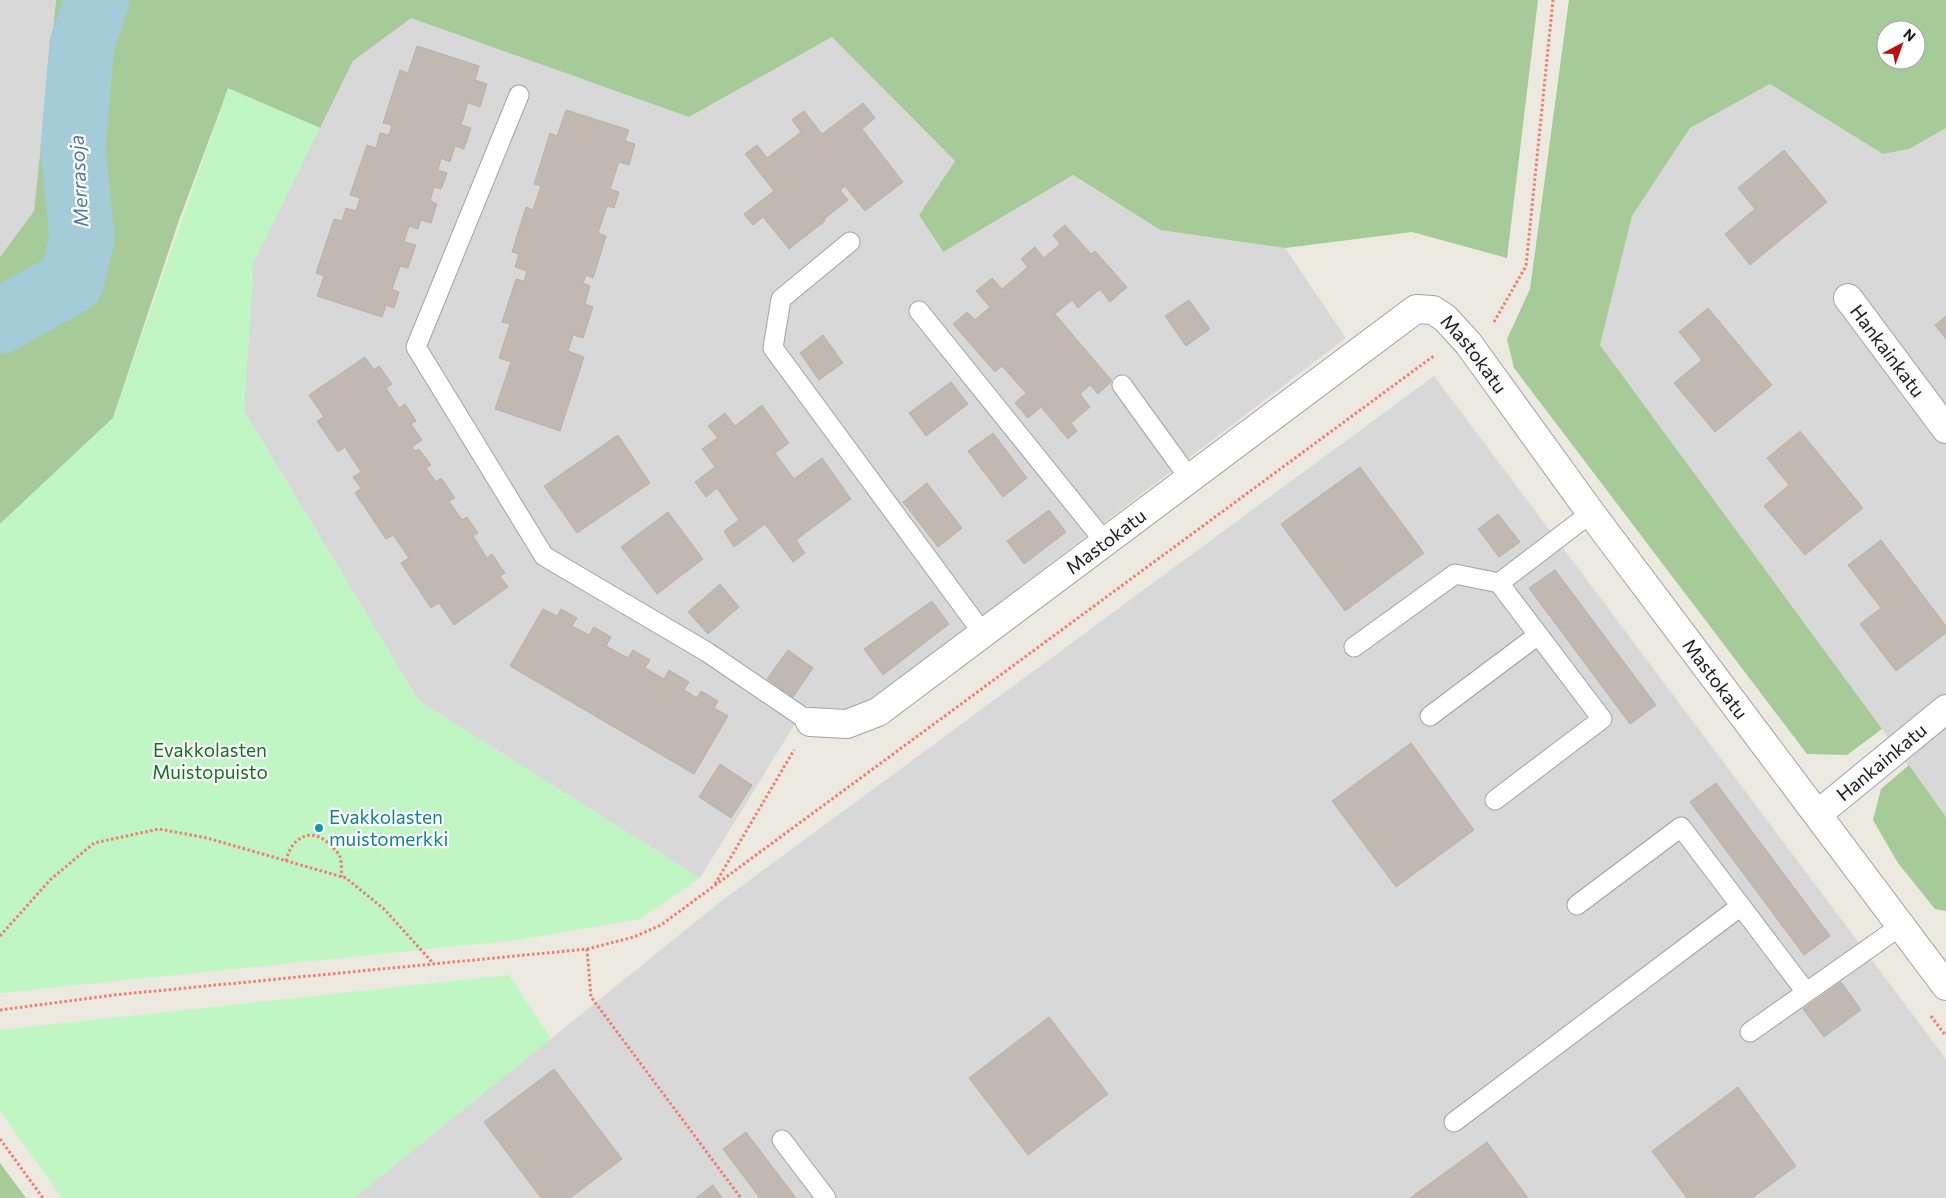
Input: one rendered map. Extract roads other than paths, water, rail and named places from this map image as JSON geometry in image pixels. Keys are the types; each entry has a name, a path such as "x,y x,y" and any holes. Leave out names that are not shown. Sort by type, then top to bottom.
{"street":[{"name":"Hankainkatu","path":"1848,298 1946,429"},
{"name":"Mastokatu","path":"810,722 846,724 878,712 982,632 1416,309 1433,310 1445,318 1468,342 1592,513 1946,986"},
{"name":"Hankainkatu","path":"1818,814 1946,709"}],"lane":[{"path":"519,95 416,347 544,556 707,652 810,722"},
{"path":"850,242 781,299 773,348 982,632"},
{"path":"919,311 1105,542"},
{"path":"1122,385 1190,479"},
{"path":"1499,583 1592,513"},
{"path":"1354,647 1455,574 1499,583 1602,719 1495,800"},
{"path":"1430,716 1538,635"},
{"path":"1577,905 1681,827 1806,992"},
{"path":"1454,1122 1741,906"},
{"path":"1750,1032 1902,925"},
{"path":"782,1140 826,1198"}],"waterway":[{"name":"Merrasoja","path":"0,321 72,281 82,238 73,147 82,44 97,0"}],"place":[{"name":"Evakkolasten muistomerkki","path":"319,828"}],"park label":[{"name":"Evakkolasten Muistopuisto","path":"210,761"}]}
